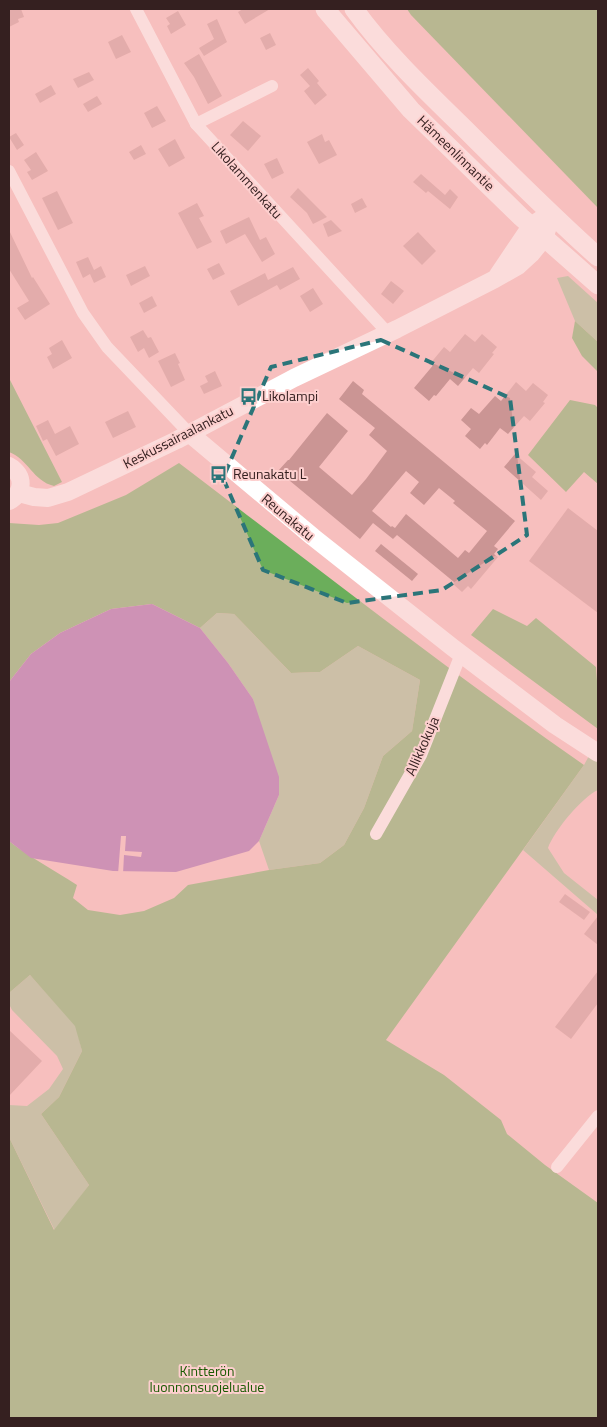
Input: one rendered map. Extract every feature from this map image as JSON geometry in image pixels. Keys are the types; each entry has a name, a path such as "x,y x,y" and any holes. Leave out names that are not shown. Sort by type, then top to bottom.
{"main road":[{"name":"Hämeenlinnantie","path":"325,9 410,110 538,232 598,285"},
{"name":"Hämeenlinnantie","path":"354,9 366,26 428,92 552,215 598,257"}],"street":[{"name":"Likolammenkatu","path":"136,9 196,124 387,332"},
{"path":"196,124 272,86"},
{"name":"Reunakatu","path":"9,171 83,313 107,347 189,432 313,537 462,654 555,725 598,753"},
{"name":"Keskussairaalankatu","path":"14,497 48,498 56,496 178,440 189,432 294,378 387,332 397,329 494,279 538,232 540,219 552,215"},
{"path":"9,466 19,475 21,487 14,497"},
{"name":"Allikkokuja","path":"376,834 421,755 462,654"},
{"path":"557,1167 598,1116"}],"highlighted area":[{"path":"381,340 510,398 527,535 442,590 347,603 263,570 223,478 271,367"}],"green space":[{"path":"407,9 598,9 598,208 411,15"},
{"path":"568,276 598,303 598,342 575,321 557,278"},
{"path":"575,321 598,342 598,372 582,356 572,338"},
{"path":"9,378 62,482 54,486 41,480 16,455 9,452"},
{"path":"570,400 595,405 598,408 598,484 584,472 566,492 528,455"},
{"name":"Kintterön luonnonsuojelualue","path":"179,463 431,654 584,765 386,1040 444,1075 501,1120 507,1134 545,1165 598,1203 598,1418 9,1418 9,1137 54,1230 89,1185 41,1114 59,1097 82,1051 75,1026 30,975 9,993 9,841 77,885 73,898 88,910 120,915 144,911 174,898 188,885 320,863 344,845 364,808 383,756 412,731 420,680 358,646 320,672 291,673 234,614 217,613 200,628 152,604 111,609 60,633 31,654 9,682 9,523 39,525 58,523 126,495"},
{"path":"493,609 527,626 536,618 596,667 598,681 598,729 471,635"},
{"path":"217,613 234,614 291,673 320,672 358,646 420,680 412,731 383,756 364,808 344,845 320,863 269,870 259,841 279,795 253,699 228,663 200,628"},
{"path":"590,754 598,759 598,790 584,800 569,815 548,848 564,873 598,900 598,915 523,850"},
{"path":"30,975 76,1026 82,1051 59,1097 41,1114 89,1185 55,1231 9,1137 9,1105 27,1106 49,1089 63,1069 57,1056 12,1010 9,1004 9,993"}],"shaded area":[{"path":"152,604 200,628 228,663 253,699 279,777 279,795 259,841 249,851 176,872 113,871 31,858 9,841 9,682 31,654 60,633 111,609"}],"pier":[{"path":"121,836 126,836 125,851 142,852 141,857 124,855 123,874 118,874"}],"building":[{"path":"9,9 21,9 24,17 18,19 19,22 9,27"},
{"path":"243,9 270,9 245,24 238,12"},
{"path":"178,11 186,25 171,34 167,26 170,24 166,18"},
{"path":"217,19 227,42 204,56 199,48 214,39 207,24"},
{"path":"270,33 276,45 266,50 260,38"},
{"path":"122,35 131,52 116,59 108,42"},
{"path":"199,54 222,96 208,104 194,77 184,63"},
{"path":"308,68 319,81 317,83 327,95 315,105 304,91 310,86 300,75"},
{"path":"89,72 94,80 78,88 73,79"},
{"path":"51,85 56,94 40,103 35,94"},
{"path":"97,96 102,104 88,112 83,104"},
{"path":"157,106 166,121 152,128 144,113"},
{"path":"243,121 261,136 248,151 230,135"},
{"path":"16,133 24,145 17,150 9,137"},
{"path":"322,134 325,142 329,140 337,155 319,164 307,142"},
{"path":"175,139 185,158 169,167 158,149"},
{"path":"141,145 146,154 134,160 129,152"},
{"path":"36,152 48,171 32,180 27,172 31,170 24,160"},
{"path":"277,158 284,173 272,179 264,164"},
{"path":"421,174 445,195 450,189 458,197 450,209 428,191 426,193 413,182"},
{"path":"298,188 327,217 313,224 307,213 290,197"},
{"path":"57,191 73,223 58,230 42,198"},
{"path":"362,198 367,207 355,213 351,204"},
{"path":"197,203 204,216 199,218 212,242 197,249 178,213"},
{"path":"249,217 260,240 266,237 275,254 262,262 245,234 226,244 220,231"},
{"path":"331,220 342,231 328,237 323,224"},
{"path":"9,230 32,278 50,304 25,320 17,308 29,301 9,269"},
{"path":"418,232 436,251 422,265 403,246"},
{"path":"88,257 94,270 101,266 106,277 94,283 90,274 83,278 76,262"},
{"path":"219,263 225,274 213,280 207,269"},
{"path":"145,266 150,276 131,286 126,275"},
{"path":"293,267 300,279 280,290 277,285 238,306 230,291 265,273 268,280"},
{"path":"391,281 404,291 393,304 381,294"},
{"path":"313,288 323,304 310,312 300,296"},
{"path":"152,296 157,306 144,313 139,303"},
{"path":"143,330 148,338 151,337 159,352 149,358 144,348 138,352 130,337"},
{"path":"465,334 475,342 482,334 497,347 492,353 494,354 479,373 473,368 458,386 450,379 436,396 434,395 429,401 414,388 435,363 429,365 444,347 450,352"},
{"path":"62,340 72,358 53,369 47,357 52,354 49,348"},
{"path":"175,353 185,380 171,387 158,361"},
{"path":"215,371 222,386 204,394 200,386 208,382 205,376"},
{"path":"353,381 364,390 362,394 515,521 494,546 498,549 494,554 498,557 471,589 468,586 462,592 453,584 454,582 397,535 393,539 373,523 360,539 278,471 327,413 348,431 319,467 352,495 366,479 387,451 369,435 375,428 339,399","holes":["406,471 419,482 410,493 424,505 439,488 455,501 453,503 487,531 469,553 465,550 458,558 406,514 395,528 391,527 372,511"]},
{"path":"516,382 526,391 533,383 548,395 543,402 545,403 530,421 524,416 508,434 500,428 487,445 485,443 480,449 465,436 471,429 461,420 471,408 479,414 495,396 501,401"},
{"path":"128,411 136,427 113,438 105,422"},
{"path":"48,420 55,434 70,426 79,444 56,456 47,439 43,441 36,426"},
{"path":"515,454 536,472 532,477 548,491 541,500 504,467"},
{"path":"568,508 598,531 598,613 529,561"},
{"path":"381,544 418,574 412,581 375,551"},
{"path":"565,894 590,912 584,920 559,902"},
{"path":"598,916 598,945 584,934"},
{"path":"598,971 598,1003 571,1039 555,1027"},
{"path":"9,1030 42,1061 9,1096"}],"place":[{"name":"Likolampi","path":"248,396"},
{"name":"Reunakatu L","path":"219,474"}]}
